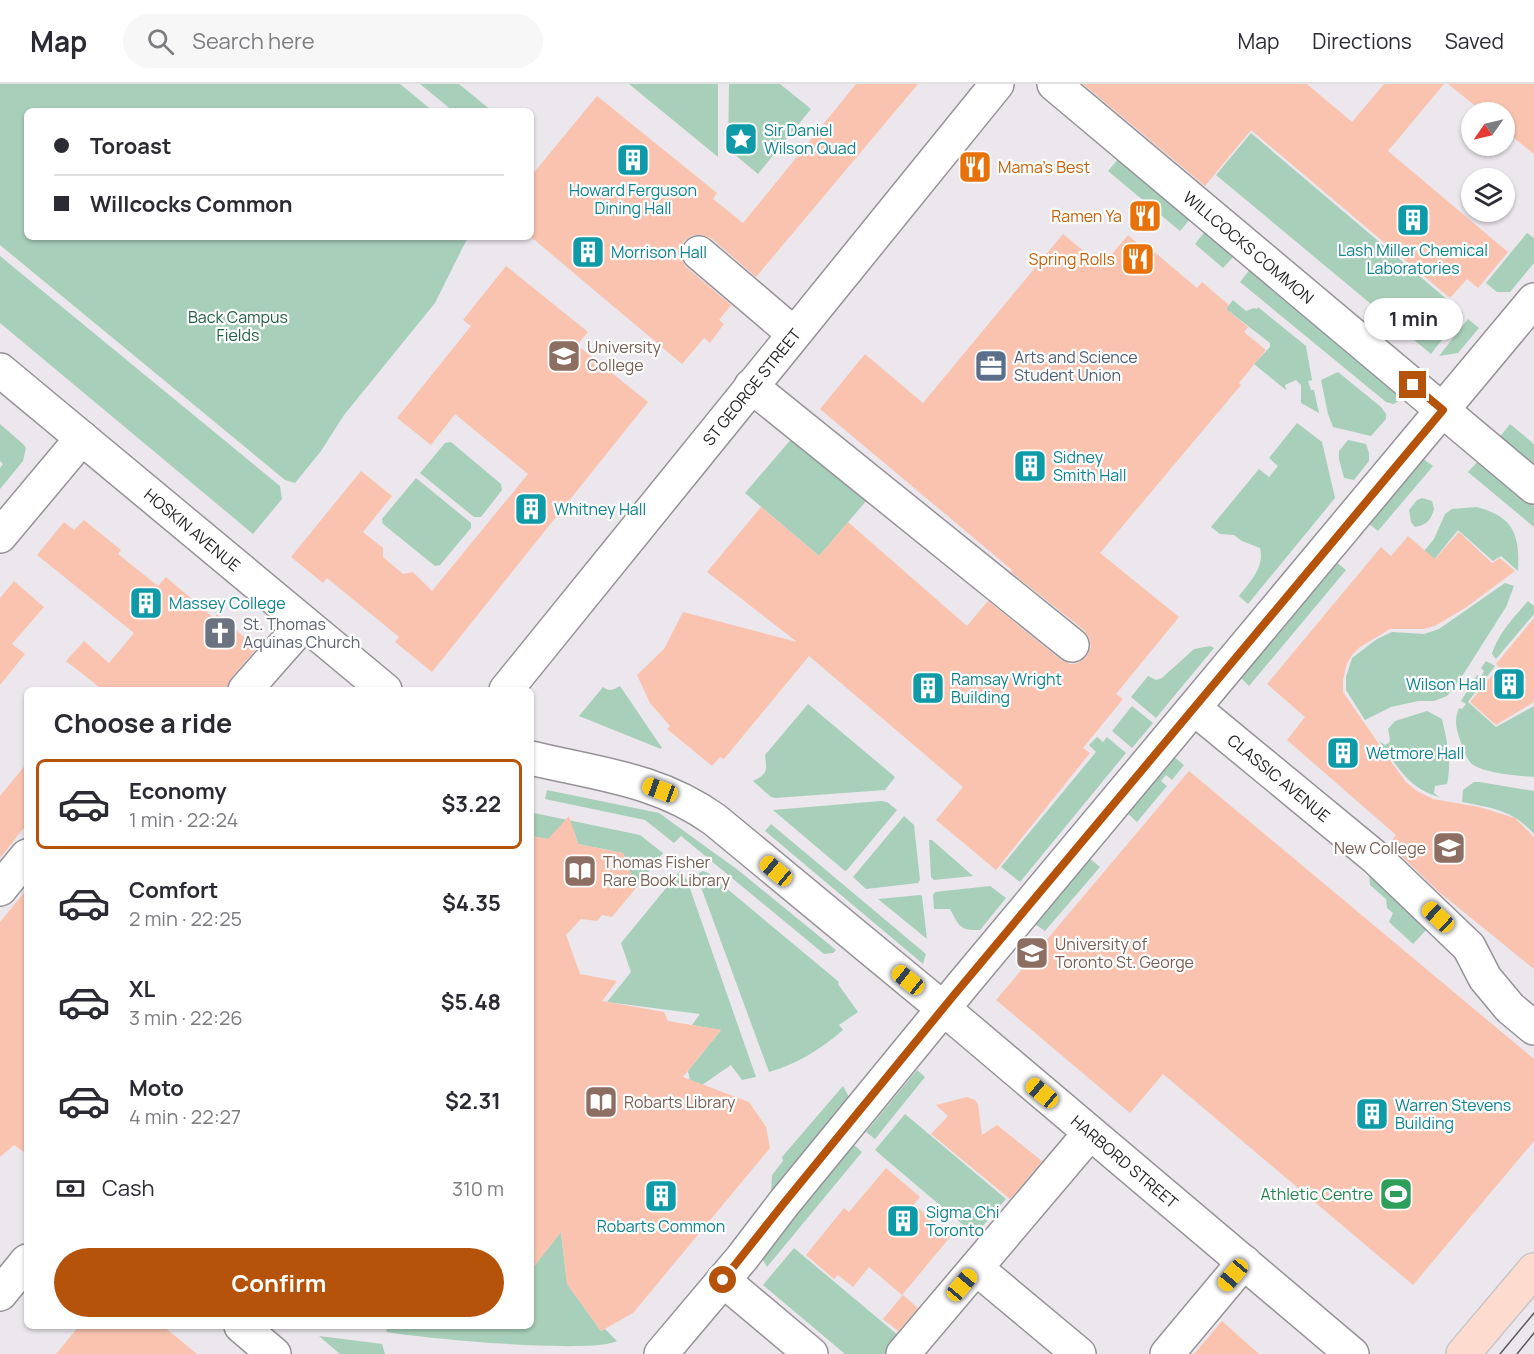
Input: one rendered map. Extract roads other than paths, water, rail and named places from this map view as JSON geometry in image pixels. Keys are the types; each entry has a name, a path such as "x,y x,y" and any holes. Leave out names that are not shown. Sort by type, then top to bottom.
{"main road":[{"path":"1463,1354 1534,1270"}],"street":[{"name":"ST GEORGE STREET","path":"508,687 997,84"},
{"name":"WILLCOCKS COMMON","path":"1054,84 1534,487"},
{"path":"699,253 794,334"},
{"path":"661,1354 943,1009 1534,300"},
{"name":"HOSKIN AVENUE","path":"0,370 380,687"},
{"path":"751,386 1072,645"},
{"path":"0,536 82,438"},
{"path":"248,687 304,622"},
{"name":"CLASSIC AVENUE","path":"1194,708 1376,858 1469,947 1485,978 1510,1008 1534,1028"},
{"name":"HARBORD STREET","path":"534,759 606,773 647,785 694,804 943,1009 1353,1354"},
{"path":"0,889 24,860"},
{"path":"903,1354 1090,1133"},
{"path":"1167,1354 1244,1262"},
{"path":"0,1294 24,1265"},
{"path":"976,1268 1079,1354"},
{"path":"723,1280 811,1354"},
{"path":"245,1329 274,1354"}],"tram line":[{"path":"1500,1354 1534,1313"},
{"path":"1517,1354 1534,1333"}],"place":[{"name":"Sir Daniel Wilson Quad","path":"741,139"},
{"name":"Howard Ferguson Dining Hall","path":"633,160"},
{"name":"Mama's Best","path":"975,167"},
{"name":"Ramen Ya","path":"1145,216"},
{"name":"Lash Miller Chemical Laboratories","path":"1413,220"},
{"name":"Morrison Hall","path":"588,252"},
{"name":"Spring Rolls","path":"1138,259"},
{"name":"University College","path":"564,356"},
{"name":"Arts and Science Student Union","path":"991,366"},
{"name":"Sidney Smith Hall","path":"1030,466"},
{"name":"Whitney Hall","path":"531,509"},
{"name":"Massey College","path":"146,603"},
{"name":"St. Thomas Aquinas Church","path":"220,633"},
{"name":"Wilson Hall","path":"1509,684"},
{"name":"Ramsay Wright Building","path":"928,688"},
{"name":"Wetmore Hall","path":"1343,753"},
{"name":"New College","path":"1449,848"},
{"name":"Thomas Fisher Rare Book Library","path":"580,871"},
{"name":"University of Toronto St. George","path":"1032,953"},
{"name":"Robarts Library","path":"601,1102"},
{"name":"Warren Stevens Building","path":"1372,1114"},
{"name":"Athletic Centre","path":"1396,1194"},
{"name":"Robarts Common","path":"661,1196"},
{"name":"Sigma Chi Toronto","path":"903,1221"}],"park label":[{"name":"Back Campus Fields","path":"238,326"}]}
